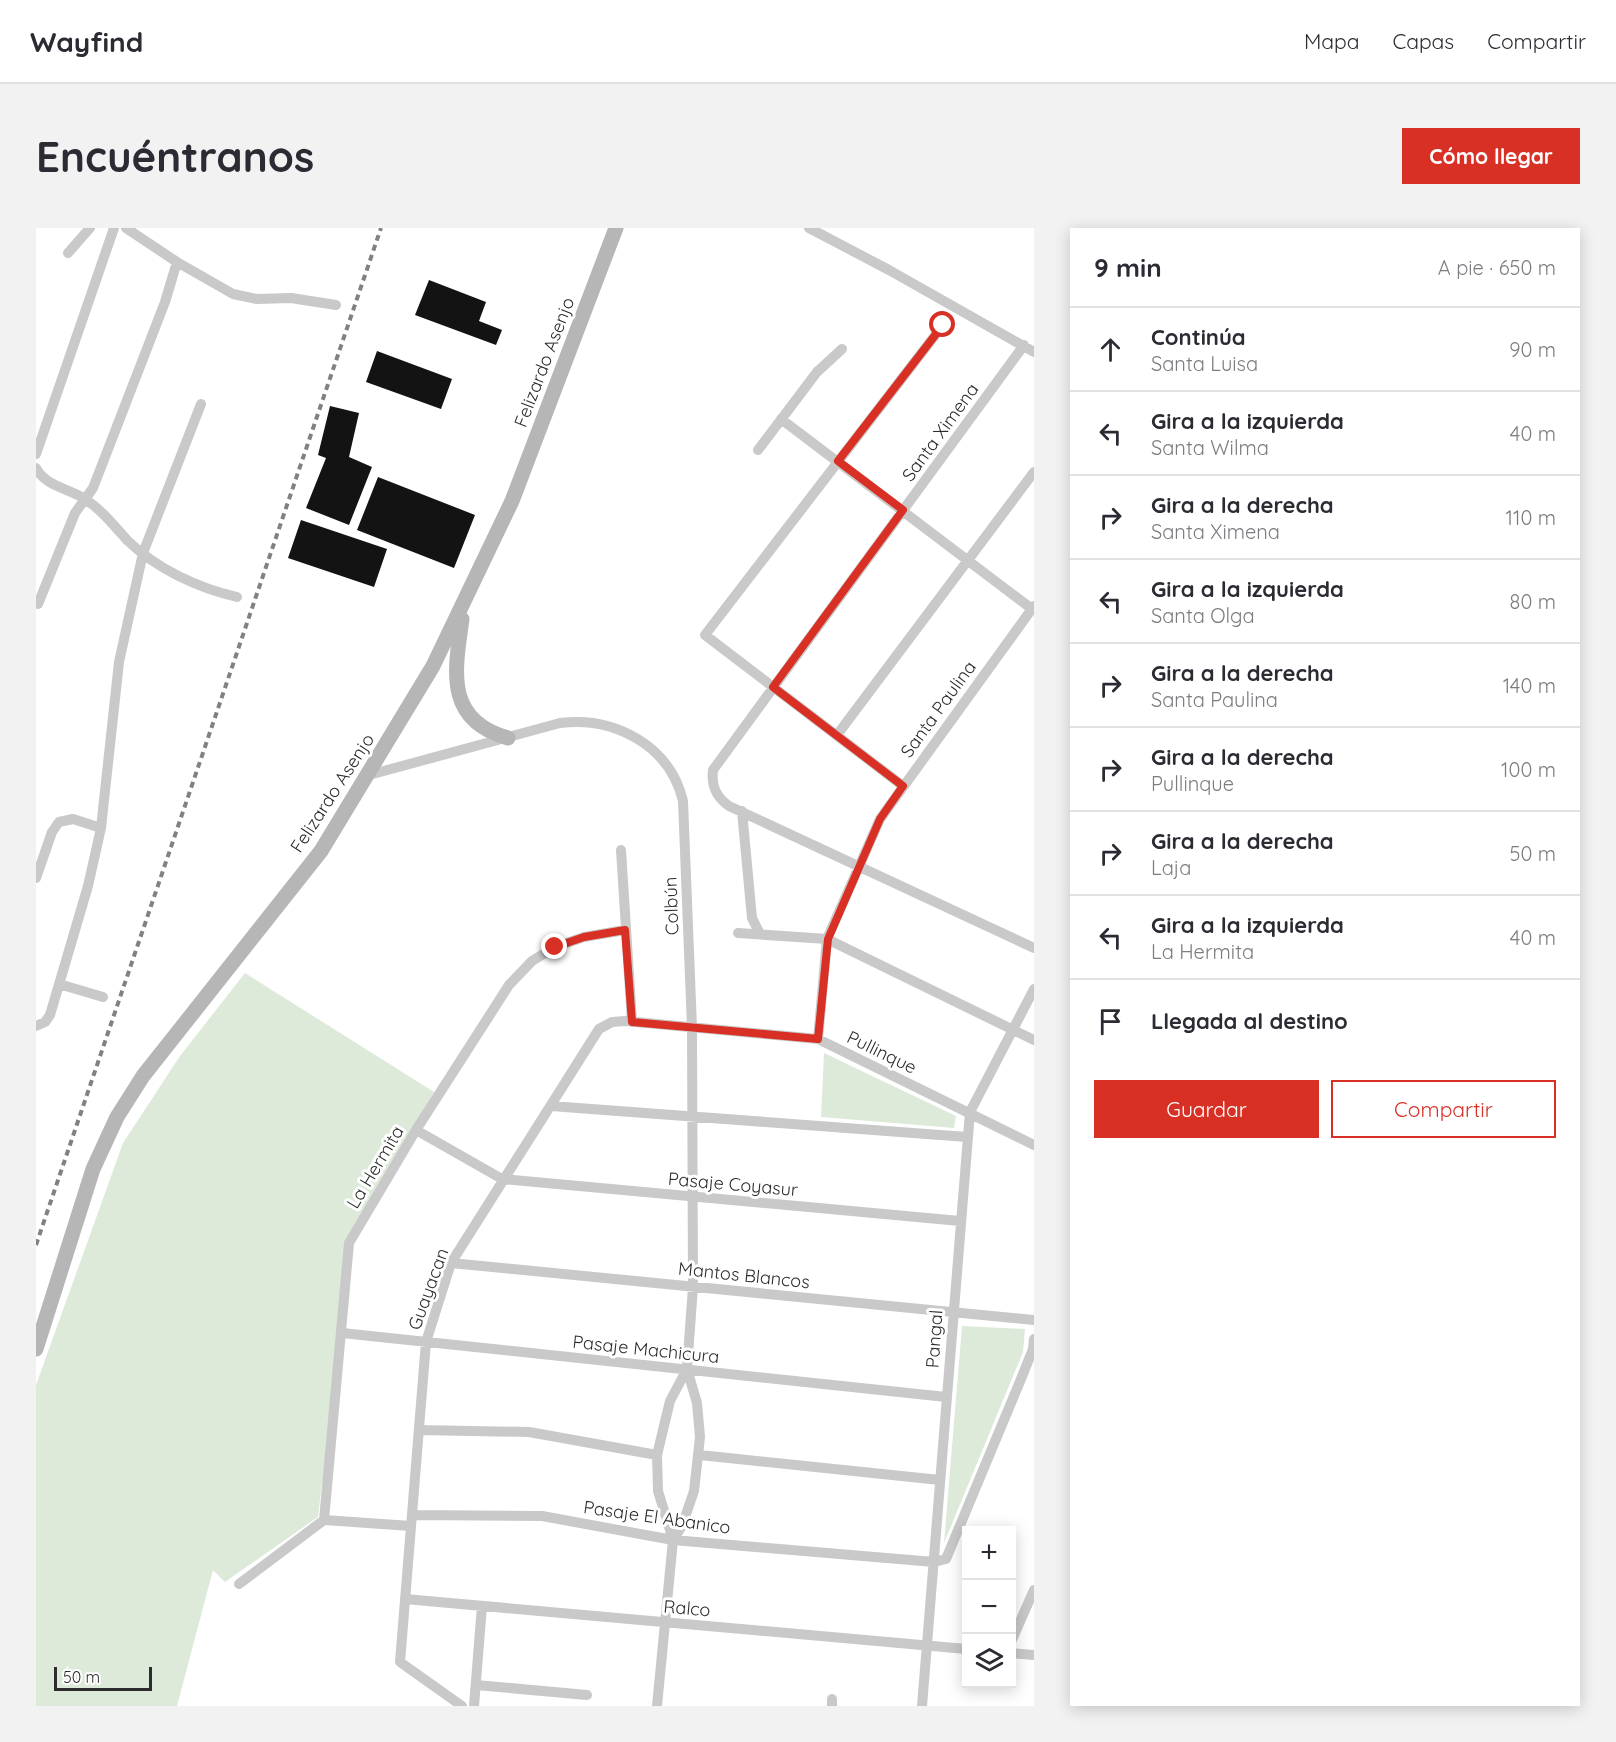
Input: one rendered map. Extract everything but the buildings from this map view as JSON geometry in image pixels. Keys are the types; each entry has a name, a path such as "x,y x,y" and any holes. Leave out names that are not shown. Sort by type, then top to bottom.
{"street":[{"path":"68,253 90,228"},
{"path":"36,454 114,228"},
{"path":"126,228 217,286 240,296 267,299 291,298 336,305"},
{"name":"Felizardo Asenjo","path":"36,1349 93,1169 121,1110 143,1076 321,851 433,666 512,501 616,228"},
{"path":"809,228 1034,352"},
{"path":"38,604 75,513 93,488 165,302 177,262"},
{"path":"903,786 705,635 943,325"},
{"name":"Santa Ximena","path":"742,811 729,806 719,797 713,784 713,770 1024,345"},
{"path":"758,450 817,372 842,349"},
{"path":"36,1026 48,1019 88,885 101,828 119,662 143,553 201,404"},
{"path":"781,419 1033,608"},
{"path":"36,468 43,478 84,498 106,516 143,553 189,581 237,597"},
{"path":"837,735 1034,472"},
{"path":"463,607 455,666 458,694 474,720 492,733 508,738"},
{"name":"Santa Paulina","path":"818,1039 828,939 880,819 1033,608"},
{"name":"Colbún","path":"369,775 560,723 599,723 637,738 658,755 673,774 683,801 692,1027 693,1287 687,1369 698,1412 700,1455 689,1509 673,1540"},
{"path":"742,811 1034,948"},
{"path":"742,811 752,918 759,932"},
{"path":"36,878 52,832 59,822 73,819 101,828"},
{"path":"621,850 632,1022"},
{"name":"La Hermita","path":"324,1520 349,1243 416,1130 509,985 532,961 555,947 584,937 625,930"},
{"path":"738,933 759,932 828,939 1034,1040"},
{"path":"59,984 103,997"},
{"name":"Pangal","path":"922,1706 970,1112 1034,989"},
{"name":"Guayacan","path":"462,1706 400,1662 426,1342 451,1263 502,1179 551,1106 593,1035 612,1022 632,1022"},
{"name":"Pullinque","path":"632,1022 818,1039 1034,1145"},
{"path":"551,1106 967,1137"},
{"path":"416,1130 502,1179"},
{"name":"Pasaje Coyasur","path":"502,1179 960,1221"},
{"name":"Mantos Blancos","path":"451,1263 1034,1320"},
{"name":"Pasaje Machicura","path":"342,1333 946,1397"},
{"path":"934,1562 946,1559 1021,1379 1033,1349 1034,1339"},
{"name":"Colbún","path":"657,1706 667,1623 673,1540 658,1491 657,1455 670,1401 687,1369"},
{"path":"419,1430 529,1432 657,1455"},
{"path":"700,1455 940,1479"},
{"name":"Pasaje El Abanico","path":"411,1520 542,1516 673,1540 934,1562"},
{"path":"239,1584 324,1520 411,1520"},
{"path":"1015,1634 1034,1590"},
{"name":"Ralco","path":"405,1599 962,1649"},
{"path":"474,1706 482,1606"},
{"path":"1016,1653 1034,1655"},
{"path":"476,1685 587,1695"}],"green space":[{"path":"245,973 434,1092 347,1239 326,1475 322,1483 318,1517 225,1582 213,1570 177,1706 36,1706 36,1385 123,1143 180,1056"},
{"path":"824,1053 956,1116 954,1128 821,1117"},
{"path":"962,1326 1025,1329 1023,1352 944,1543"}],"railway":[{"path":"36,1245 381,228"}],"route":[{"path":"555,947 584,937 625,930 632,1022 818,1039 828,939 880,819 903,786 773,687 903,510 838,461 943,325"}]}
